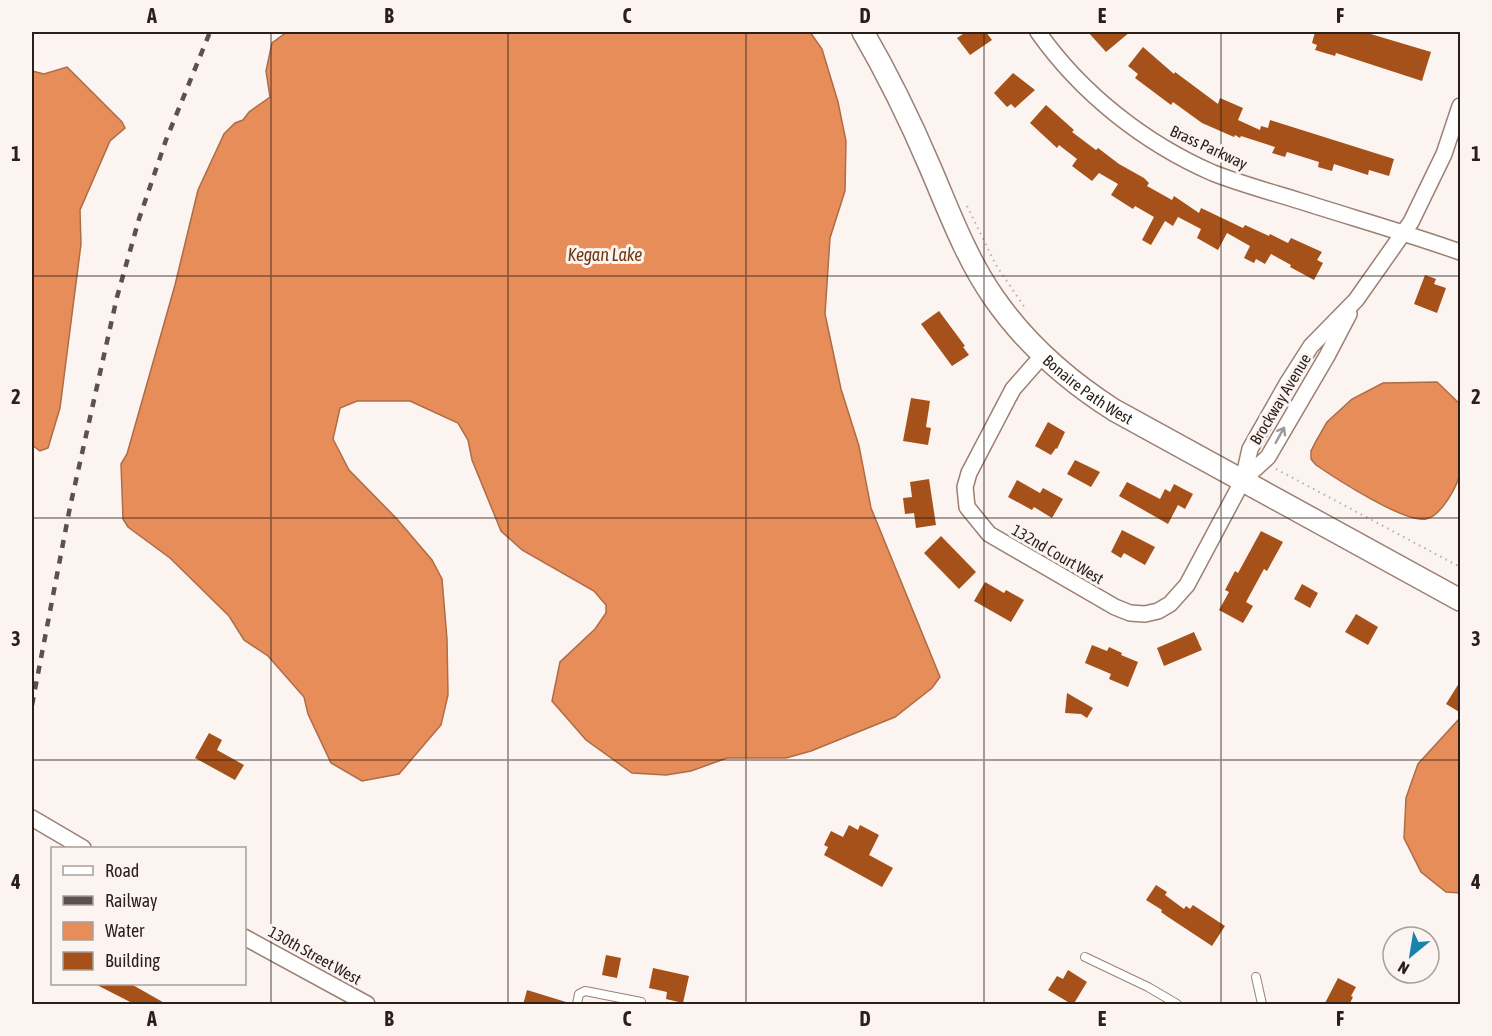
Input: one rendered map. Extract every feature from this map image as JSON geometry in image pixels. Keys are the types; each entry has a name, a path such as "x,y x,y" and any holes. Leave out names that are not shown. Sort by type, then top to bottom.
{"street":[{"name":"Bonaire Path West","path":"862,32 910,120 975,267 994,298 1042,356 1084,391 1114,410 1461,600"},
{"name":"Brass Parkway","path":"1038,32 1064,66 1106,106 1126,122 1179,156 1236,181 1461,252"},
{"name":"Brockway Avenue","path":"1243,480 1268,457 1327,356 1356,300 1404,233 1444,154 1461,106"},
{"name":"Brockway Avenue","path":"1243,480 1250,449 1311,346 1356,300"},
{"name":"132nd Court West","path":"1042,356 1013,389 969,473 965,487 967,507 989,534 1115,607 1130,613 1145,614 1158,611 1170,604 1187,585 1243,480"},
{"path":"32,818 80,847"},
{"name":"130th Street West","path":"246,938 367,1005"}],"lane":[{"path":"1085,957 1148,987 1177,1005"},
{"path":"1256,977 1262,1005"},
{"path":"577,1005 579,994 585,991 640,1002"}],"path":[{"path":"964,200 996,265 1027,310"},
{"path":"1260,464 1275,469 1461,567"}],"water":[{"name":"Kegan Lake","path":"287,32 810,32 822,49 838,102 846,141 845,191 830,238 825,314 841,389 859,446 871,508 940,677 932,688 895,717 811,751 786,758 727,758 691,771 666,775 632,773 586,740 552,701 560,662 595,629 606,613 606,605 594,591 522,550 501,531 472,460 468,440 458,423 410,401 357,401 340,408 333,439 349,470 397,519 432,560 442,579 447,639 448,695 441,725 399,774 362,781 331,763 308,714 304,697 268,656 244,640 229,616 170,558 128,527 123,519 121,464 127,454 175,285 198,190 224,134 270,97 266,71 272,43"},
{"path":"67,67 122,122 125,128 110,141 80,210 81,244 60,408 48,448 40,451 32,445 32,71 44,74"},
{"path":"1437,382 1460,404 1462,458 1456,486 1443,507 1432,517 1416,518 1387,507 1338,479 1316,465 1311,459 1311,451 1327,422 1352,399 1383,383"},
{"path":"1460,718 1460,893 1446,892 1421,872 1404,838 1406,798 1418,764"}],"building":[{"path":"966,32 986,32 992,40 970,55 957,38"},
{"path":"1088,32 1130,32 1106,52"},
{"path":"1315,32 1364,32 1431,52 1422,81 1336,53 1335,56 1315,50 1317,45 1312,43"},
{"path":"1143,47 1174,74 1175,72 1218,104 1220,98 1243,108 1238,120 1260,130 1261,126 1268,128 1270,120 1394,159 1389,176 1369,170 1368,175 1334,164 1332,171 1318,167 1319,162 1287,152 1285,157 1272,153 1275,147 1241,136 1240,138 1235,135 1234,137 1202,123 1173,102 1171,105 1135,78 1138,74 1128,66"},
{"path":"1013,73 1035,90 1015,108 1011,104 1007,107 994,93"},
{"path":"1046,105 1074,130 1072,132 1096,150 1098,148 1119,164 1144,178 1149,183 1147,186 1172,200 1174,196 1199,213 1201,208 1243,228 1245,225 1288,243 1291,238 1322,252 1317,260 1323,263 1314,280 1271,254 1265,264 1256,259 1254,263 1244,258 1250,246 1227,233 1218,250 1197,238 1201,229 1178,217 1173,226 1165,221 1151,245 1142,240 1154,217 1135,206 1133,209 1111,195 1118,184 1099,173 1092,181 1072,166 1077,159 1059,145 1057,148 1030,123"},
{"path":"1425,275 1436,279 1434,284 1446,288 1437,313 1414,304"},
{"path":"939,311 969,355 952,366 921,324"},
{"path":"911,398 930,401 926,427 931,428 928,445 903,441"},
{"path":"1048,422 1065,432 1057,449 1051,455 1035,446"},
{"path":"1075,460 1100,472 1091,487 1067,474"},
{"path":"929,479 936,525 916,528 914,513 905,514 903,498 912,497 910,482"},
{"path":"1017,480 1040,493 1043,488 1063,499 1052,518 1034,507 1032,510 1008,497"},
{"path":"1127,482 1160,499 1165,489 1170,492 1174,484 1193,494 1185,509 1178,505 1168,524 1119,496"},
{"path":"1122,530 1155,547 1145,565 1124,553 1121,558 1111,552"},
{"path":"1261,531 1283,542 1267,571 1264,569 1246,602 1253,606 1243,623 1219,610 1229,592 1225,590 1235,571 1238,573"},
{"path":"941,536 976,572 959,589 924,553"},
{"path":"985,582 1004,593 1006,590 1024,600 1011,622 974,601"},
{"path":"1302,584 1318,593 1310,608 1294,599"},
{"path":"1356,614 1378,627 1368,645 1345,632"},
{"path":"1194,632 1202,650 1164,666 1157,648"},
{"path":"1092,645 1107,651 1109,647 1138,662 1128,687 1109,679 1111,674 1085,663"},
{"path":"1461,680 1461,713 1446,704"},
{"path":"1067,693 1093,708 1087,718 1081,714 1065,713"},
{"path":"209,733 222,740 217,750 244,765 235,780 195,758"},
{"path":"849,825 858,830 860,825 879,835 869,855 893,868 882,887 824,855 828,847 824,845 831,831 843,837"},
{"path":"1156,885 1167,892 1165,895 1184,909 1186,906 1190,909 1193,905 1225,926 1212,946 1146,900"},
{"path":"606,955 621,958 617,978 602,975"},
{"path":"653,968 689,976 683,1003 666,999 667,992 649,988"},
{"path":"1068,970 1087,982 1073,1005 1048,990 1057,976 1063,979"},
{"path":"1338,978 1356,987 1349,1005 1324,1005"},
{"path":"97,985 133,985 168,1005 136,1005"},
{"path":"527,990 566,1002 565,1005 523,1005"}],"railway":[{"path":"32,705 70,507 117,297 139,219 166,140 210,32"}]}
